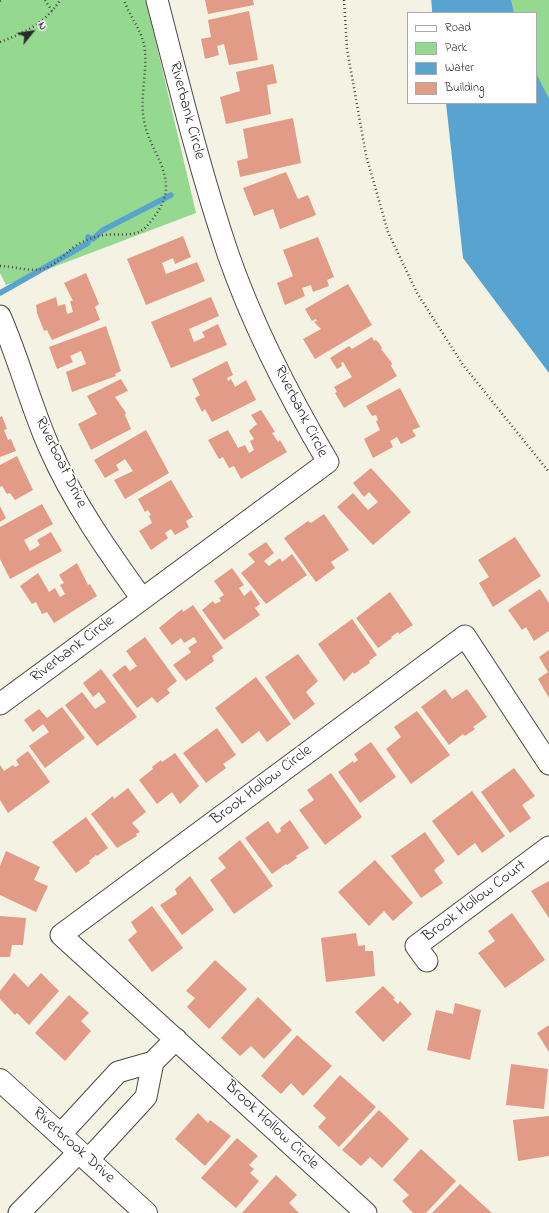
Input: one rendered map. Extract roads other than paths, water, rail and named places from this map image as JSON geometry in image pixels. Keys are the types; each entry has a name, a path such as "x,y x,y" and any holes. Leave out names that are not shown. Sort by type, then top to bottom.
{"street":[{"name":"Riverbank Circle","path":"0,704 328,462 283,382 254,320 229,256 207,190 157,0"},
{"name":"Riverboat Drive","path":"0,316 49,447 73,496 102,543 142,599"},
{"name":"Brook Hollow Circle","path":"366,1213 62,935 464,636 549,764"},
{"name":"Brook Hollow Court","path":"427,961 416,946 549,847"},
{"path":"60,1134 118,1072 153,1062 176,1039"},
{"path":"19,1213 84,1156 146,1097 153,1062"},
{"name":"Riverbrook Drive","path":"0,1080 146,1213"}],"water":[{"path":"434,0 511,0 514,12 435,12"},
{"path":"537,75 549,99 549,373 463,258 446,104 537,104"}],"waterway":[{"path":"434,0 435,12"},
{"path":"0,293 88,243 88,237 93,239 103,230 171,195"}]}
